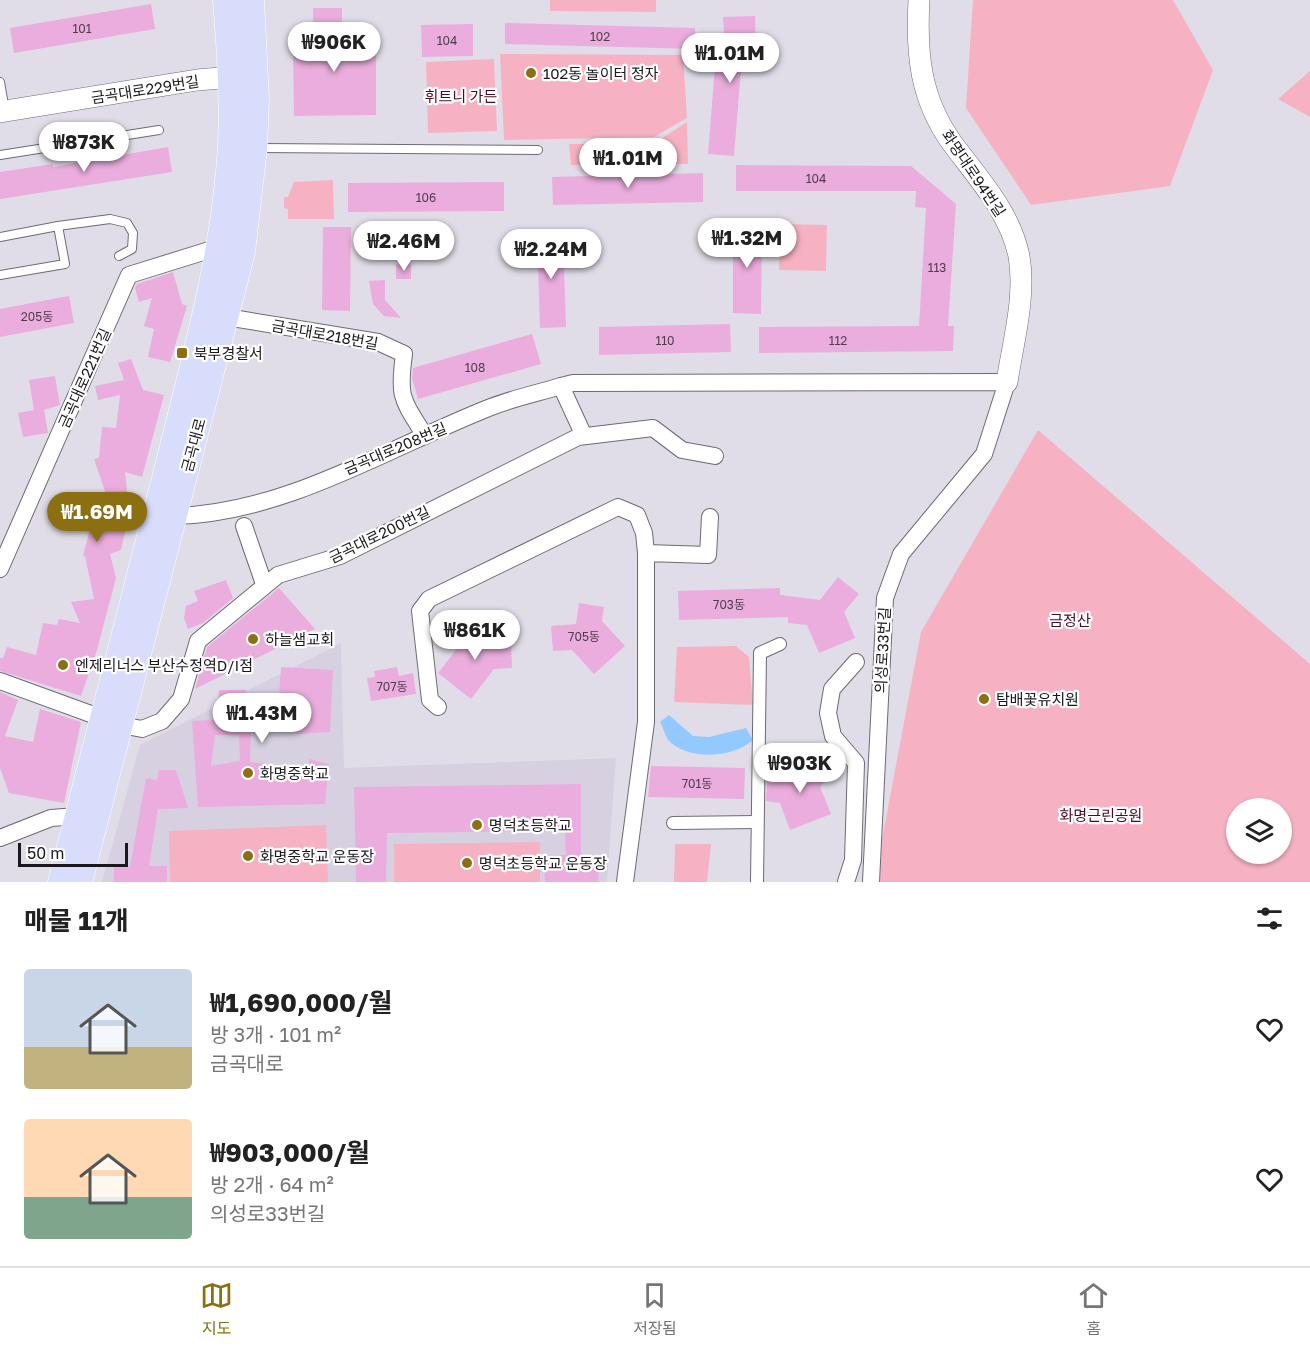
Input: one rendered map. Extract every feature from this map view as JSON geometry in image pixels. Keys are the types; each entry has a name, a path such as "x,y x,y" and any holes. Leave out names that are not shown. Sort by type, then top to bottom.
{"main road":[{"name":"금곡대로","path":"226,0 243,76"},
{"name":"금곡대로","path":"61,882 77,816 111,722 175,516 242,252 243,76 251,0"},
{"name":"금곡대로","path":"79,882 152,529 209,299 243,147"}],"street":[{"name":"화명대로94번길","path":"919,0 918,60 930,104 951,141 1002,210 1019,255 1021,296 1006,382"},
{"name":"금곡대로229번길","path":"3,112 243,76"},
{"name":"금곡대로221번길","path":"0,568 129,275 219,247"},
{"name":"금곡대로218번길","path":"226,317 378,342 404,354 400,381 402,399 425,436"},
{"name":"금곡대로208번길","path":"175,516 206,515 239,509 289,493 493,406 573,383 1006,382"},
{"name":"의성로33번길","path":"871,882 885,598 901,554 984,454 1006,382"},
{"path":"561,386 584,436"},
{"name":"금곡대로200번길","path":"0,681 111,722 142,729 162,721 181,699 198,641 264,584 278,575 340,556 464,493 584,436 653,428 682,450 715,456"},
{"path":"438,707 430,700 420,612 429,599 618,507 637,515 644,533 646,553 646,722 625,882"},
{"path":"646,553 708,555 710,517"},
{"path":"244,526 264,584"},
{"path":"757,882 760,653 780,644"},
{"path":"846,882 853,860 856,763 833,736 828,713 832,689 856,662"},
{"path":"0,838 51,818 77,816"},
{"path":"673,824 757,822"}],"lane":[{"path":"0,82 3,112"},
{"path":"0,155 159,130"},
{"path":"243,147 538,150"},
{"path":"0,237 110,219 127,224 133,233 132,249 119,256"},
{"path":"0,275 65,264 58,226"}],"shaded area":[{"path":"341,643 344,768 616,758 607,882 102,882 140,745"}],"green space":[{"path":"550,0 656,0 656,12 550,11"},
{"path":"973,0 1173,0 1213,70 1170,186 1031,205 966,108"},
{"path":"500,54 683,55 687,118 654,137 504,140"},
{"name":"휘트니 가든","path":"494,59 497,131 428,133 426,62"},
{"path":"1310,71 1310,117 1278,99"},
{"path":"687,122 688,164 571,165 569,144 653,144"},
{"path":"333,180 334,219 288,219 288,209 284,208 284,197 288,197 294,182"},
{"path":"780,224 827,225 826,271 779,270"},
{"name":"금정산","path":"1038,430 1310,664 1310,882 877,882 878,861 921,632"},
{"path":"736,646 749,657 753,705 674,702 677,647"},
{"name":"화명중학교 운동장","path":"326,825 328,882 170,882 169,831"},
{"name":"명덕초등학교 운동장","path":"540,842 540,882 394,882 394,844"},
{"path":"675,844 711,844 707,882 674,882"}],"water":[{"path":"669,715 693,736 709,737 746,728 753,740 734,751 723,753 710,755 687,751 676,747 667,738 660,722"}],"building":[{"path":"151,4 155,29 14,53 10,28"},
{"path":"313,8 342,8 342,48 376,47 376,115 294,116 293,49 314,49"},
{"path":"755,16 756,56 742,57 734,156 708,154 715,67 726,67 723,17"},
{"path":"505,23 695,28 695,49 505,44"},
{"path":"473,24 473,56 422,57 421,25"},
{"path":"168,147 172,172 0,199 0,172 53,164 53,167"},
{"path":"736,165 911,166 956,204 948,326 954,326 953,351 759,353 759,327 919,326 926,208 915,207 916,191 736,191"},
{"path":"703,173 703,202 553,205 552,177"},
{"path":"504,182 504,211 348,212 348,183"},
{"path":"733,225 762,225 761,314 733,313"},
{"path":"323,227 351,227 350,311 322,310"},
{"path":"563,233 566,327 540,328 537,234"},
{"path":"396,264 411,264 411,279 396,279"},
{"path":"173,272 182,304 187,306 170,362 148,357 154,329 144,326 152,298 139,302 135,288 137,284"},
{"path":"385,280 385,300 401,318 384,316 373,304 369,281"},
{"path":"69,296 74,323 0,337 0,309"},
{"path":"730,324 731,352 599,355 599,327"},
{"path":"532,334 541,364 418,399 412,378 413,368"},
{"path":"131,359 143,390 164,395 142,477 125,472 128,501 132,501 121,550 110,554 116,578 97,650 81,696 0,671 0,658 3,658 7,647 36,655 43,623 57,625 59,619 80,623 71,602 94,599 85,556 83,556 95,510 109,503 94,459 99,458 102,427 116,428 120,395 98,400 95,386 124,380 118,363"},
{"path":"55,376 60,405 44,410 48,433 23,437 18,413 34,410 29,380"},
{"path":"838,577 859,594 844,612 855,638 819,653 807,625 788,623 788,617 679,620 678,591 780,588 780,595 820,600"},
{"path":"226,580 233,598 203,623 188,629 184,618 186,606 198,601 194,591"},
{"name":"하늘샘교회","path":"279,588 315,629 195,689 207,647"},
{"path":"579,603 604,607 602,621 625,646 594,674 572,650 553,651 551,626 576,624"},
{"path":"481,625 486,645 511,644 512,668 494,669 471,699 438,673 460,645 457,631"},
{"name":"화명중학교","path":"281,667 333,670 330,732 295,734 298,722 251,727 250,762 269,764 267,777 308,776 309,759 329,764 325,804 198,807 192,721 217,720 219,690 246,690 245,698 279,696","holes":["215,735 239,735 240,761 211,766"]},
{"path":"397,667 399,676 413,673 416,694 371,701 367,678 375,677 374,671"},
{"path":"0,692 18,700 5,736 33,742 40,709 81,722 64,803 9,793 0,768"},
{"path":"811,757 831,773 820,787 831,814 790,830 780,803 766,801 767,775 793,778"},
{"path":"651,766 745,768 744,799 648,797"},
{"path":"159,770 176,770 188,808 158,809 149,866 167,866 167,882 114,882 114,867 130,867 146,778 157,780"},
{"name":"명덕초등학교","path":"581,784 581,856 600,859 598,882 545,882 544,855 566,855 565,831 387,833 386,882 356,882 354,787"}],"place":[{"name":"102동 놀이터 정자","path":"531,73"},
{"name":"북부경찰서","path":"182,353"},
{"name":"하늘샘교회","path":"253,639"},
{"name":"엔제리너스 부산수정역D/I점","path":"63,665"},
{"name":"탐배꽃유치원","path":"984,699"},
{"name":"화명중학교","path":"248,773"},
{"name":"명덕초등학교","path":"477,825"},
{"name":"화명중학교 운동장","path":"248,856"},
{"name":"명덕초등학교 운동장","path":"467,863"}],"park label":[{"name":"화명근린공원","path":"1101,815"}]}
